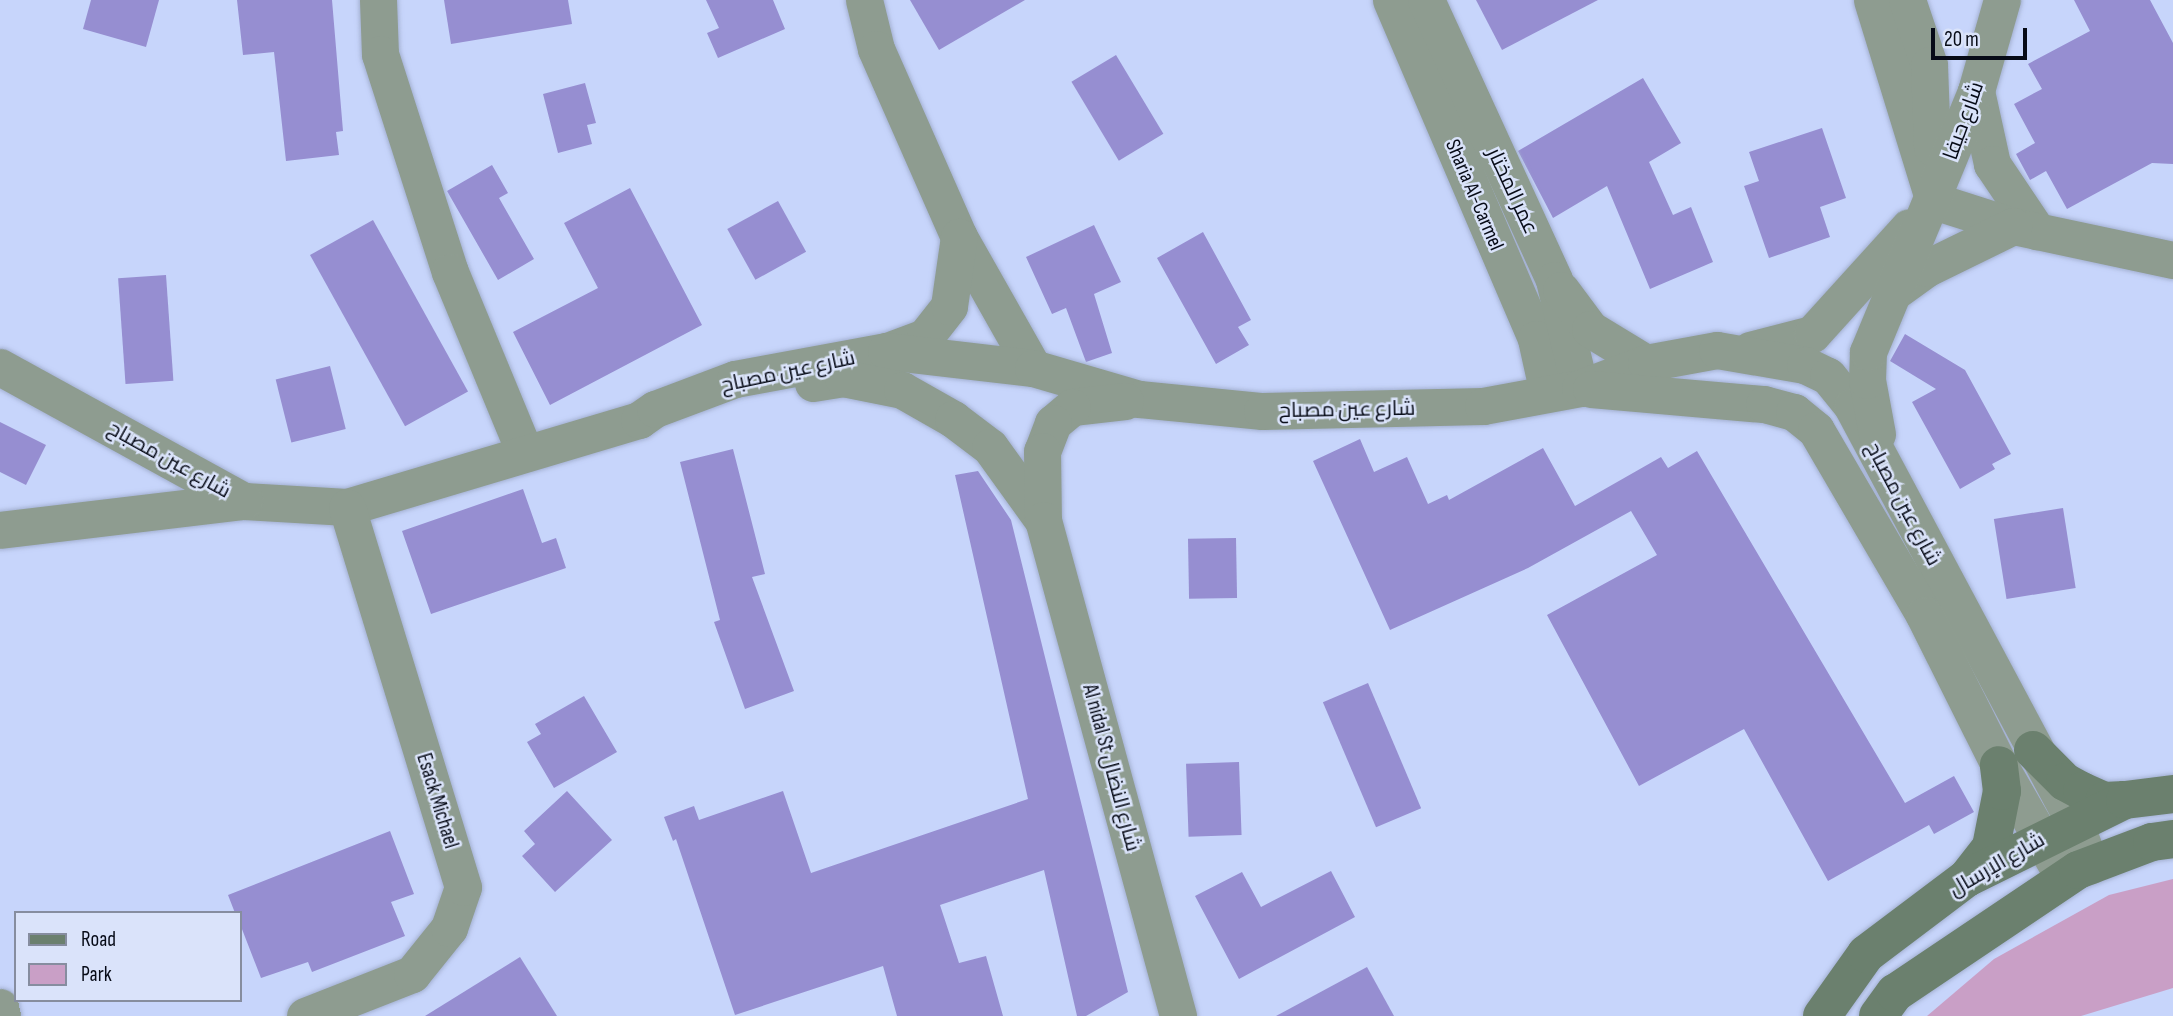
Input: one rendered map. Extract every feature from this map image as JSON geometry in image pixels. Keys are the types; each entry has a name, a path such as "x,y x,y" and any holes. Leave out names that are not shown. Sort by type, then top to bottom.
{"main road":[{"path":"2033,750 2066,782 2082,791 2104,801 2125,800"},
{"path":"1967,878 1991,846 2003,791 1999,765"},
{"name":"شارع الإرسال","path":"1822,1016 1866,954 1967,878 2075,822 2125,800 2173,794"},
{"path":"1878,1016 1895,993 2077,872 2173,839"}],"street":[{"path":"378,0 380,54 446,259 524,451"},
{"path":"864,0 876,49 959,237 1033,368"},
{"name":"Sharia Al-Carmel","path":"1391,0 1536,339 1564,391"},
{"name":"عمر المختار","path":"1426,0 1554,280 1564,391"},
{"path":"1872,0 1934,201"},
{"path":"1816,430 1809,349 1934,201 1929,65 1907,0"},
{"name":"شارع حيفا","path":"1882,463 1867,380 1868,352 1934,201 1976,91 2002,0"},
{"path":"1929,65 1961,74 1988,50"},
{"path":"1976,91 1992,164 2025,228"},
{"path":"1934,201 2025,228 2173,260"},
{"path":"1891,295 1927,268 2025,228"},
{"path":"886,351 925,337 949,306 959,237"},
{"path":"1554,280 1590,329 1646,363"},
{"name":"شارع عين مصباح","path":"0,367 244,500 347,507 524,451 639,419 655,409 735,379 886,351 1033,368 1139,399 1262,411 1382,411 1483,406 1564,391 1646,363 1717,350 1809,349 1852,405 2033,750 2075,822 2077,872"},
{"path":"655,409 843,378 902,390 953,419 990,447 1043,520"},
{"name":"شارع عين مصباح","path":"1564,391 1764,404 1794,412 1816,430 1924,615 1999,765 2042,840 2077,872"},
{"path":"1043,520 1042,451 1053,422 1072,407 1139,399"},
{"path":"0,530 244,500"},
{"name":"Esack Michael","path":"305,1016 412,974 449,928 463,887 347,507"},
{"name":"Al nidal St شارع النضال","path":"1043,520 1178,1016"},
{"path":"0,1007 2,1016"}],"green space":[{"path":"2173,879 2173,988 2081,1016 1927,1016 1994,959 2109,895"}],"building":[{"path":"91,0 159,0 146,47 83,29"},
{"path":"237,0 332,0 343,131 336,132 339,155 286,161 274,52 243,55"},
{"path":"444,0 568,0 572,24 451,44"},
{"path":"706,0 773,0 785,29 718,58 707,33 719,28"},
{"path":"910,0 1025,0 939,50"},
{"path":"1476,0 1598,0 1502,50"},
{"path":"2074,0 2150,0 2173,43 2173,164 2152,163 2067,209 2046,171 2030,180 2016,154 2035,143 2014,104 2042,89 2028,64 2090,31"},
{"path":"1116,55 1163,134 1119,161 1071,82"},
{"path":"1643,78 1681,143 1649,162 1673,215 1691,207 1713,262 1650,289 1607,186 1553,218 1518,151"},
{"path":"585,83 596,123 587,125 592,144 558,153 543,94"},
{"path":"1822,128 1846,198 1820,207 1830,237 1769,258 1744,186 1759,181 1749,152"},
{"path":"492,165 508,193 499,198 534,259 498,280 447,191"},
{"path":"630,188 702,325 550,405 513,332 598,288 564,223"},
{"path":"778,201 806,252 755,280 727,229"},
{"path":"373,220 468,391 405,426 310,255"},
{"path":"1094,225 1121,282 1094,294 1112,353 1086,362 1066,308 1052,314 1026,257"},
{"path":"1203,232 1251,320 1238,327 1249,345 1216,364 1157,258"},
{"path":"166,275 173,381 126,384 118,278"},
{"path":"1905,334 1965,370 2011,454 1992,464 1995,469 1960,489 1912,402 1936,389 1890,361"},
{"path":"330,366 346,429 291,443 276,380"},
{"path":"0,422 46,445 26,485 0,472"},
{"path":"1360,439 1374,472 1407,457 1428,504 1447,495 1449,500 1543,448 1575,506 1661,457 1668,468 1697,451 1905,803 1954,776 1974,812 1934,834 1929,825 1828,881 1744,729 1639,786 1547,615 1657,555 1631,511 1528,568 1390,630 1313,461"},
{"path":"733,449 765,574 752,577 794,691 745,709 714,622 720,620 680,462"},
{"path":"978,471 1011,520 1128,992 1086,1016 1077,1016 1044,870 940,905 959,963 986,956 1003,1016 897,1016 883,966 735,1015 676,839 673,841 664,817 694,806 699,820 783,791 811,873 1028,799 955,475"},
{"path":"523,489 542,543 556,538 566,568 431,614 402,531"},
{"path":"2063,508 2076,588 2007,599 1994,519"},
{"path":"1236,538 1237,598 1189,599 1188,539"},
{"path":"1368,683 1421,808 1376,827 1323,702"},
{"path":"584,696 617,752 554,788 527,742 541,734 535,724"},
{"path":"1239,762 1242,835 1189,837 1186,764"},
{"path":"567,791 612,840 555,892 522,856 535,844 524,831"},
{"path":"390,831 414,894 391,902 405,936 312,972 308,962 261,978 242,929 242,911 234,911 228,895"},
{"path":"1331,871 1355,917 1239,979 1195,896 1242,872 1261,907"},
{"path":"520,957 557,1016 425,1016"},
{"path":"1367,967 1394,1016 1276,1016"}]}
